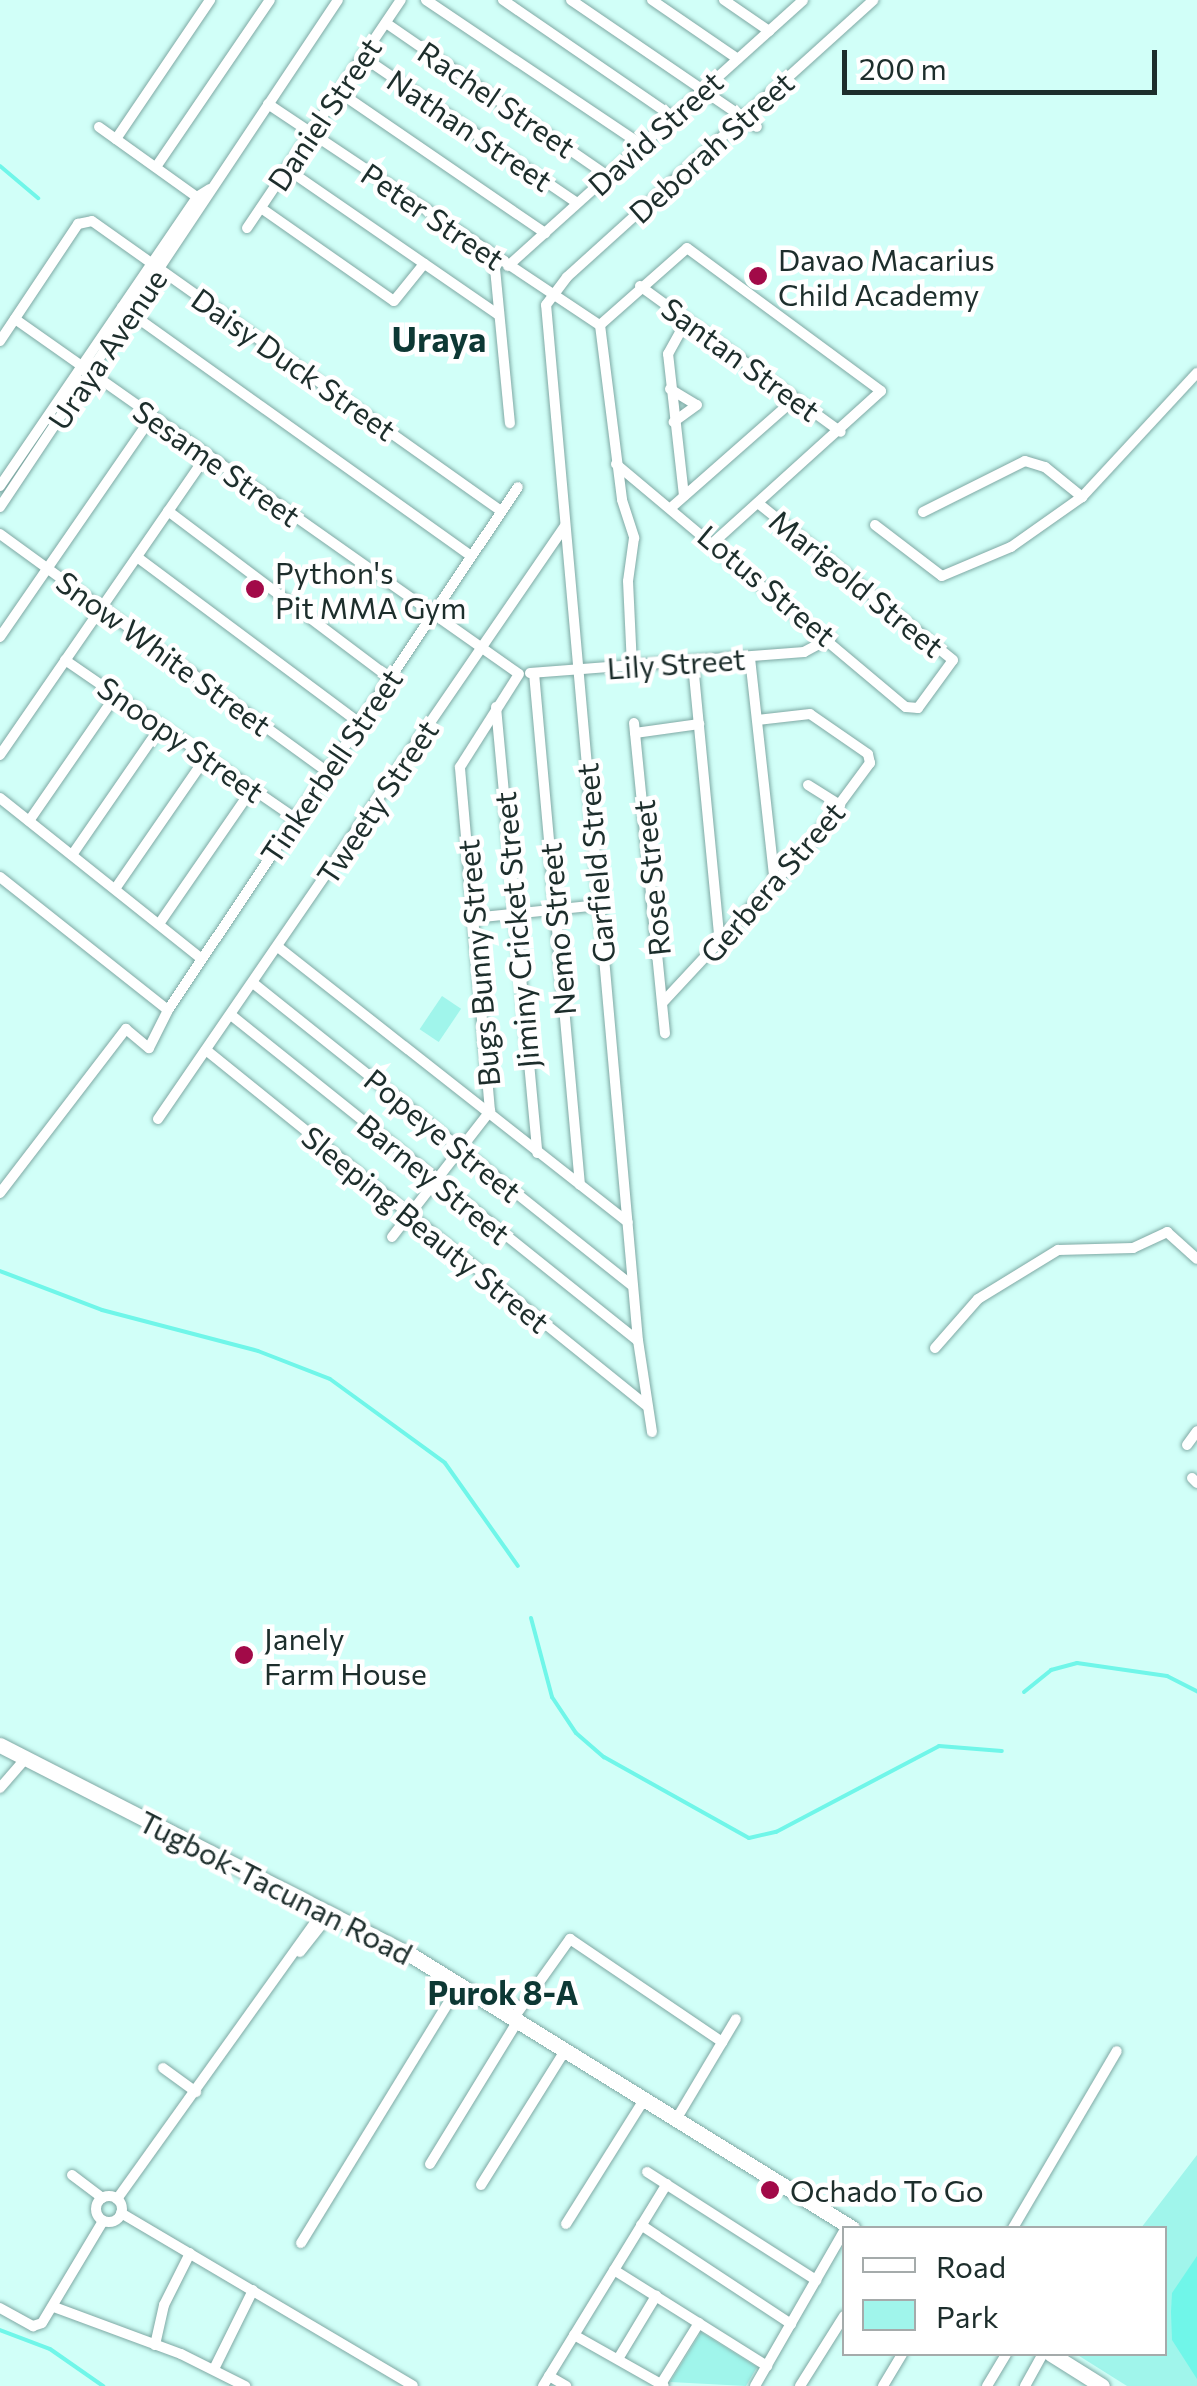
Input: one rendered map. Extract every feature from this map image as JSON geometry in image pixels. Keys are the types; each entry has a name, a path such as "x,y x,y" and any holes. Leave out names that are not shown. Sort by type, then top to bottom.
{"street":[{"path":"116,139 210,0"},
{"path":"156,167 270,0"},
{"name":"Uraya Avenue","path":"0,507 34,446 338,0"},
{"name":"Daniel Street","path":"247,228 401,0"},
{"path":"426,0 642,145"},
{"path":"503,0 673,118"},
{"path":"571,0 757,127"},
{"path":"652,0 738,59"},
{"path":"724,0 769,30"},
{"name":"Deborah Street","path":"550,295 874,0"},
{"name":"David Street","path":"508,266 800,1"},
{"name":"Rachel Street","path":"386,23 608,176"},
{"name":"Nathan Street","path":"362,57 577,204"},
{"path":"339,92 545,233"},
{"name":"Peter Street","path":"268,104 600,326"},
{"path":"100,127 202,200"},
{"path":"287,169 499,314"},
{"path":"260,208 394,301 424,264"},
{"name":"Daisy Duck Street","path":"15,320 85,219 501,512"},
{"path":"632,667 628,580 634,538 616,464 600,326 685,248 881,390 841,432 714,541"},
{"path":"494,258 510,423"},
{"name":"Santan Street","path":"640,286 841,432"},
{"name":"Garfield Street","path":"550,295 547,326 577,670 638,1341 652,1432"},
{"name":"Daisy Duck Street","path":"126,310 471,556"},
{"path":"0,341 15,320"},
{"name":"Sesame Street","path":"15,320 431,616 519,674"},
{"path":"684,496 668,348 687,320"},
{"path":"875,525 946,576 1011,547 1082,497 1197,373"},
{"path":"670,389 697,405"},
{"path":"674,506 795,399"},
{"path":"674,422 697,405 710,404"},
{"path":"0,637 152,418"},
{"name":"Uraya Avenue","path":"0,486 34,446"},
{"path":"0,756 206,456"},
{"path":"923,512 1025,461 1045,468 1082,497"},
{"name":"Lotus Street","path":"616,464 674,506 914,710"},
{"name":"Tinkerbell Street","path":"0,1193 126,1029 149,1048 168,1010 518,487"},
{"name":"Marigold Street","path":"759,504 954,664 914,710"},
{"path":"168,511 390,678"},
{"name":"Tweety Street","path":"158,1119 565,526"},
{"name":"Snow White Street","path":"0,534 327,772"},
{"path":"137,557 360,723"},
{"name":"Lily Street","path":"519,674 693,664 804,652 830,638"},
{"path":"750,658 775,883"},
{"name":"Snoopy Street","path":"65,660 296,819"},
{"path":"693,664 720,944"},
{"name":"Nemo Street","path":"534,673 580,1185"},
{"name":"Bugs Bunny Street","path":"392,1236 488,1116 461,762 519,674"},
{"path":"29,821 116,695"},
{"name":"Jiminy Cricket Street","path":"496,706 537,1153"},
{"name":"Gerbera Street","path":"664,1002 775,883 840,805 870,757 810,714 756,720"},
{"name":"Rose Street","path":"665,1034 635,728 699,724"},
{"path":"72,855 161,726"},
{"path":"114,889 206,757"},
{"path":"808,785 840,805"},
{"path":"159,924 252,789"},
{"path":"0,798 202,959"},
{"path":"0,877 168,1010"},
{"path":"473,918 599,905"},
{"name":"Popeye Street","path":"278,948 628,1222"},
{"name":"Popeye Street","path":"254,984 634,1286"},
{"name":"Barney Street","path":"231,1015 638,1341"},
{"name":"Sleeping Beauty Street","path":"206,1050 647,1406"},
{"path":"935,1348 978,1300 1058,1250 1133,1248 1172,1232 1197,1259"},
{"path":"1187,1445 1197,1430"},
{"name":"Tugbok-Tacunan Road","path":"0,1745 460,1984 843,2226"},
{"path":"0,1788 25,1760"},
{"path":"117,2199 326,1912"},
{"path":"430,2164 517,2018 570,1939 722,2042"},
{"path":"301,2243 460,1984"},
{"path":"676,2118 736,2019"},
{"path":"481,2185 566,2049"},
{"path":"1014,2226 1117,2051"},
{"path":"162,2068 196,2092"},
{"path":"566,2224 644,2098"},
{"path":"647,2172 816,2280"},
{"path":"72,2175 102,2198 117,2199"},
{"path":"566,2386 546,2381 666,2184"},
{"path":"102,2198 96,2212 103,2221"},
{"path":"117,2199 122,2212 413,2386"},
{"path":"0,2308 38,2326 54,2308 103,2221 122,2212"},
{"path":"642,2225 791,2324"},
{"path":"755,2386 842,2239"},
{"path":"155,2344 164,2304 190,2253"},
{"path":"614,2270 766,2366"},
{"path":"214,2368 238,2332 254,2290"},
{"path":"618,2360 656,2296"},
{"path":"54,2308 214,2368 244,2386"},
{"path":"800,2386 842,2319"},
{"path":"574,2335 663,2385 699,2324"},
{"path":"883,2386 901,2356"},
{"path":"987,2386 1005,2356"},
{"path":"1024,2386 1046,2356"},
{"path":"1050,2356 1102,2386"}],"green space":[{"path":"442,996 461,1009 439,1042 420,1029"},
{"path":"1197,2155 1197,2386 1127,2386 1079,2356 1167,2356 1167,2226 1143,2226"},
{"path":"701,2332 757,2367 746,2386 670,2382"}],"shaded area":[{"path":"1197,2256 1197,2379 1172,2340 1171,2312 1172,2293"}],"waterway":[{"path":"0,166 38,198"},
{"path":"0,1271 102,1310 258,1351 330,1379 445,1463 518,1566"},
{"path":"531,1618 552,1697 576,1733 604,1757 749,1838 776,1832 939,1746 1002,1751"},
{"path":"1024,1692 1051,1670 1077,1663 1167,1676 1197,1691"},
{"path":"0,2330 50,2349 103,2386"}],"place":[{"name":"Davao Macarius Child Academy","path":"758,276"},
{"name":"Python's Pit MMA Gym","path":"255,589"},
{"name":"Janely Farm House","path":"244,1655"},
{"name":"Ochado To Go","path":"770,2190"}],"district":[{"name":"Uraya","path":"439,338"},
{"name":"Purok 8-A","path":"503,1992"}]}
